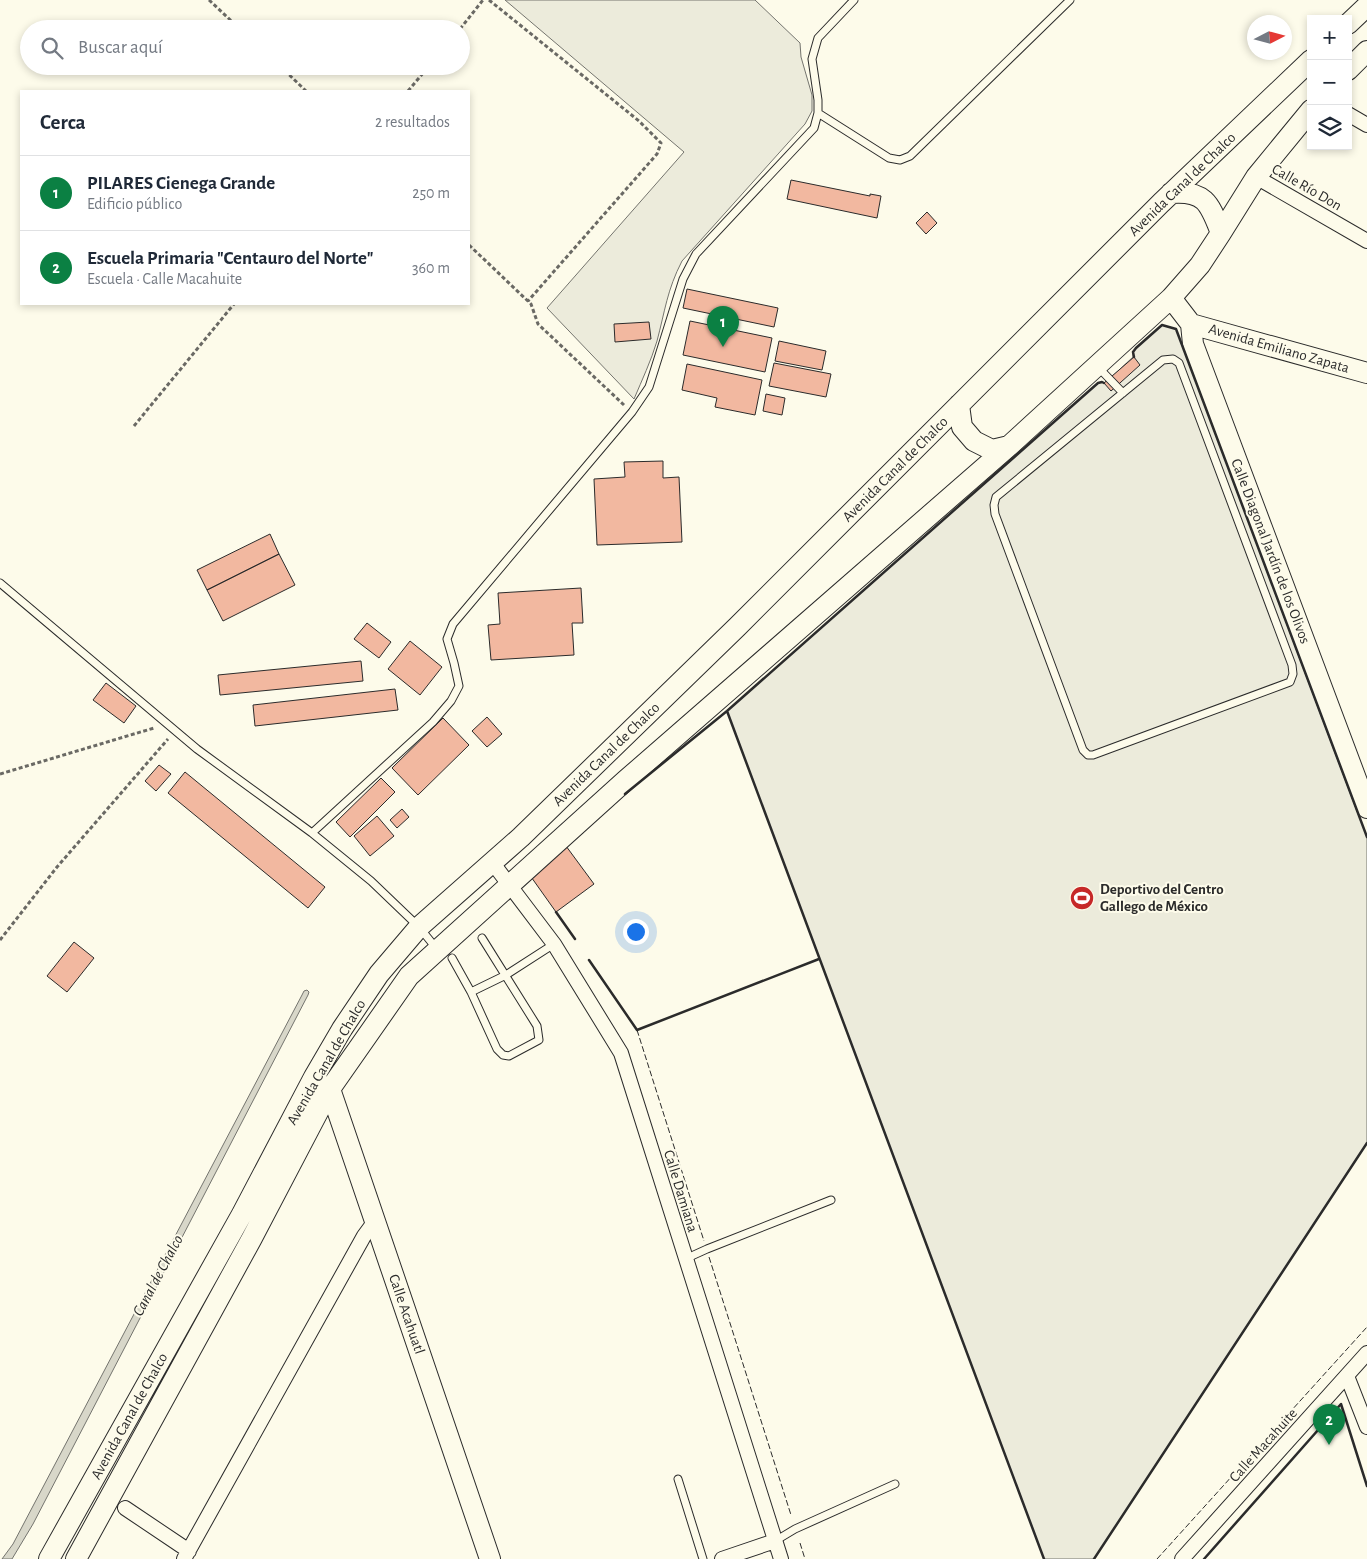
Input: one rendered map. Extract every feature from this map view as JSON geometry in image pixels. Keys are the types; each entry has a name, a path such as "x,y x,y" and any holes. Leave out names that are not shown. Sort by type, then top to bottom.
{"main road":[{"path":"1352,20 1367,6"},
{"path":"1352,66 1367,51"},
{"name":"Avenida Canal de Chalco","path":"49,1559 242,1214 342,1028 380,974 419,927 521,837 737,627 1171,193 1307,64"},
{"name":"Avenida Canal de Chalco","path":"76,1559 252,1238 330,1089 409,976 445,954 509,885 712,704 1009,446 1170,298 1200,265 1256,177 1307,115"},
{"path":"1171,193 1182,192 1198,196 1210,205 1221,233"},
{"path":"1170,298 1191,324"},
{"name":"Avenida Emiliano Zapata","path":"1191,324 1367,373"},
{"name":"Calle Diagonal Jardín de los Olivos","path":"1191,324 1193,344 1367,808"},
{"path":"959,405 962,427 974,441 992,450 1009,446"},
{"path":"314,1077 330,1089"},
{"name":"Calle Acahuatl","path":"330,1089 490,1559"}],"street":[{"path":"1352,116 1367,125"},
{"name":"Calle Río Don","path":"1256,177 1367,241"},
{"name":"Calle Damiana","path":"492,862 554,944 621,1053 782,1559"},
{"path":"125,1508 186,1555 364,1236 375,1222"},
{"name":"Calle Macahuite","path":"1182,1559 1367,1353"},
{"path":"1347,1376 1367,1427"},
{"path":"722,1559 776,1541"}],"lane":[{"path":"312,834 433,722 451,702 459,686 446,639 453,624 632,412 649,387 683,279 696,254 814,128 818,113 812,59 818,38 854,0"},
{"path":"818,113 889,158 900,160 910,156 1070,0"},
{"path":"1173,359 1179,363 1292,665 1293,674 1290,682 1093,755 1088,755 1084,750 995,514 994,505 996,496 1123,393 1164,360 1173,359"},
{"path":"1097,366 1123,393"},
{"path":"0,582 197,749 312,834 371,881 445,954 471,992 497,1049 503,1055 509,1056 539,1040 539,1034 537,1026 482,938"},
{"path":"471,992 506,975 554,944"},
{"path":"685,1259 831,1200"},
{"path":"678,1478 703,1559"},
{"path":"776,1541 796,1529 895,1484"}],"path":[{"path":"209,0 230,20"},
{"path":"467,20 483,0"},
{"path":"489,0 639,121 661,143 657,154 528,301"},
{"path":"289,75 305,90"},
{"path":"409,90 421,75"},
{"path":"470,246 531,304 538,324 632,412"},
{"path":"134,426 233,305"},
{"path":"0,774 167,724"},
{"path":"0,940 58,867 175,731"}],"shaded area":[{"path":"505,0 755,0 800,43 801,57 812,95 812,111 805,124 682,261 670,291 655,348 634,399 547,308 684,152"},
{"name":"Deportivo del Centro Gallego de México","path":"1162,325 1176,329 1367,837 1367,1143 1094,1559 1044,1559 727,711 1098,383 1105,383 1133,357 1133,352 1136,348"}],"water":[{"name":"Canal de Chalco","path":"307,990 309,992 308,995 33,1524 12,1559 2,1559 13,1544 304,991"}],"building":[{"path":"791,180 870,196 870,194 881,196 877,218 787,199"},
{"path":"927,212 937,223 926,234 916,223"},
{"path":"687,289 778,308 774,327 683,308"},
{"path":"690,321 772,338 765,372 683,355"},
{"path":"649,322 651,339 615,342 614,324"},
{"path":"779,341 826,351 822,370 775,361"},
{"path":"1134,357 1140,365 1111,391 1104,383"},
{"path":"774,363 831,374 826,397 769,386"},
{"path":"687,364 762,380 755,415 715,407 717,398 682,390"},
{"path":"766,394 785,398 782,415 763,411"},
{"path":"663,461 663,478 679,477 682,542 597,545 594,479 625,477 624,462"},
{"path":"270,534 279,554 207,590 197,570"},
{"path":"279,554 295,585 223,621 207,590"},
{"path":"581,588 583,623 572,623 574,655 491,660 488,625 500,624 498,593"},
{"path":"367,623 391,642 379,658 354,639"},
{"path":"410,641 442,667 420,695 388,669"},
{"path":"361,661 363,681 220,695 218,675"},
{"path":"106,683 136,706 124,723 93,700"},
{"path":"395,689 398,710 255,726 253,705"},
{"path":"487,717 502,734 487,747 472,731"},
{"path":"443,718 469,745 418,795 392,768"},
{"path":"159,765 171,774 156,791 145,781"},
{"path":"185,772 325,887 308,908 168,793"},
{"path":"381,778 395,792 350,837 336,822"},
{"path":"402,809 409,817 397,828 390,820"},
{"path":"377,816 394,836 370,856 354,836"},
{"path":"566,846 594,884 556,912 529,874"},
{"path":"74,942 94,958 67,992 47,976"}],"fence":[{"path":"637,1030 704,1241"},
{"path":"709,1257 791,1515"},
{"path":"1157,1559 1367,1327"},
{"path":"800,1543 805,1559"}],"wall":[{"path":"1134,357 1133,352 1136,348 1162,325 1176,329 1367,837"},
{"path":"625,794 727,711 1098,383 1104,383"},
{"path":"727,711 1044,1559"},
{"path":"556,912 575,939"},
{"path":"589,960 637,1030 819,959"},
{"path":"1094,1559 1367,1143"},
{"path":"1204,1559 1341,1404 1367,1486"}],"place":[{"name":"PILARES Cienega Grande","path":"723,347"},
{"name":"Deportivo del Centro Gallego de México","path":"1082,898"},
{"name":"Escuela Primaria \"Centauro del Norte\"","path":"1329,1445"}]}
